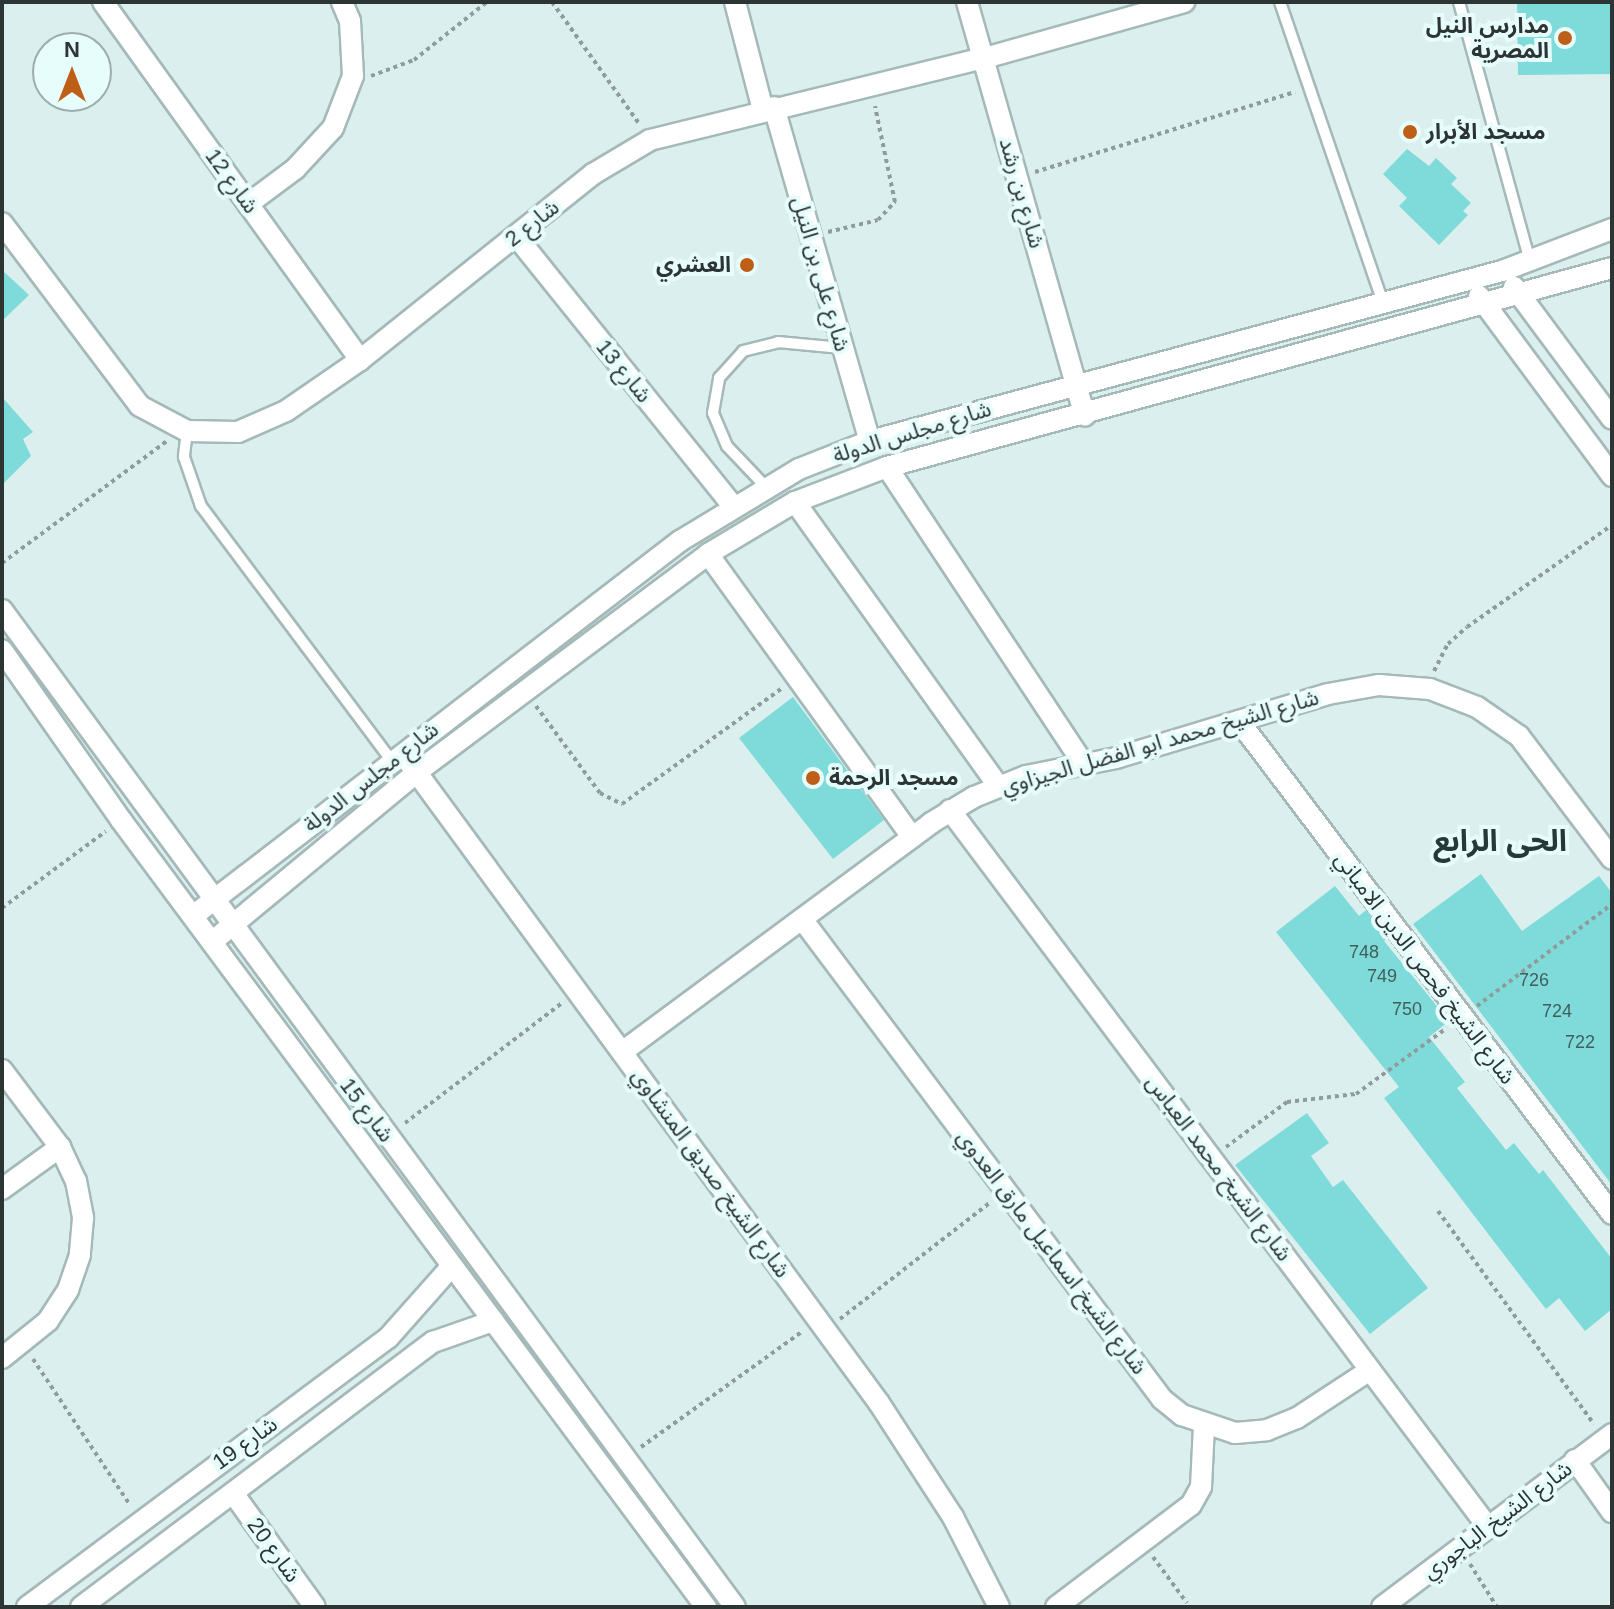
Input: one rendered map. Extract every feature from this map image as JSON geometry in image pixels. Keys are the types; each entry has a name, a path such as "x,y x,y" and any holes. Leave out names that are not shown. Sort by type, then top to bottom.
{"street":[{"name":"شارع 12","path":"103,2 360,360"},
{"path":"248,204 295,169 333,128 353,76 350,21 342,2"},
{"name":"شارع على بن النيل","path":"735,2 811,236 870,441"},
{"name":"شارع بن رشد","path":"967,2 1085,415"},
{"name":"شارع 2","path":"2,223 140,406 187,431 238,432 286,411 360,360 593,174 650,140 985,58 1184,2"},
{"name":"شارع مجلس الدولة","path":"193,916 396,756 680,541 765,486 870,441 1502,271 1612,229"},
{"name":"شارع 13","path":"516,236 732,505"},
{"name":"شارع مجلس الدولة","path":"213,941 417,772 702,558 795,502 887,467 1612,268"},
{"path":"1502,271 1612,419"},
{"path":"1467,280 1612,476"},
{"path":"887,467 1084,765"},
{"path":"795,502 998,786"},
{"path":"680,541 702,558 797,676 912,837"},
{"name":"شارع 15","path":"2,610 212,902 627,1457 735,1607"},
{"name":"شارع 15","path":"2,650 121,820 451,1267 579,1431 706,1607"},
{"name":"شارع الشيخ محمد ابو الفضل الجيزاوي","path":"622,1052 950,810 998,786 1379,685 1430,689 1477,707 1519,736 1612,859"},
{"name":"شارع الشيخ فحص الدين الامباني","path":"1239,721 1612,1214"},
{"name":"شارع الشيخ صديق المنشاوي","path":"396,756 417,772 918,1459 999,1607"},
{"name":"شارع الشيخ محمد العباس","path":"950,810 1488,1527"},
{"name":"شارع الشيخ اسماعيل مارق العدوي","path":"802,919 1162,1399 1204,1426 1235,1433 1267,1430 1297,1418 1370,1370"},
{"path":"2,1070 60,1147 76,1181 83,1218 80,1255 68,1290 48,1321 2,1358"},
{"path":"2,1189 60,1147"},
{"name":"شارع 19","path":"27,1607 388,1338 451,1267"},
{"name":"شارع 19","path":"81,1607 433,1342 493,1321"},
{"path":"579,1431 595,1417"},
{"path":"1056,1607 1191,1505 1201,1487 1204,1426"},
{"name":"شارع الشيخ الباجوري","path":"1382,1607 1608,1436"},
{"path":"1575,1460 1612,1512"},
{"name":"شارع 20","path":"233,1493 315,1607"},
{"path":"121,1534 143,1561"}],"lane":[{"path":"1280,2 1383,302"},
{"path":"1459,2 1530,262"},
{"path":"765,486 727,446 713,413 719,378 743,351 778,342 842,348"},
{"path":"187,431 184,457 201,506 396,756"}],"path":[{"path":"353,76 374,76 414,60 487,2"},
{"path":"552,2 650,140"},
{"path":"811,236 878,220 895,202 870,86"},
{"path":"1018,178 1308,88"},
{"path":"2,563 147,454 187,431"},
{"path":"1430,689 1442,655 1467,627 1612,525"},
{"path":"525,691 600,793 622,804 797,676"},
{"path":"2,908 121,820"},
{"path":"1211,1158 1287,1102 1356,1094 1612,904"},
{"path":"387,1137 577,991"},
{"path":"627,1457 822,1325 1006,1191"},
{"path":"1438,1211 1608,1436"},
{"path":"23,1343 140,1520"},
{"path":"1144,1543 1187,1603"},
{"path":"1460,1548 1497,1607"}],"building":[{"name":"مدارس النيل المصرية","path":"1517,2 1612,2 1612,74 1518,75"},
{"name":"مسجد الأبرار","path":"1407,149 1429,166 1436,158 1457,178 1451,184 1471,203 1463,211 1468,215 1439,245 1399,206 1407,198 1383,174"},
{"path":"2,270 29,295 2,321"},
{"path":"2,397 33,432 23,439 31,456 2,485"},
{"name":"مسجد الرحمة","path":"793,697 884,820 833,859 739,738"},
{"path":"1481,874 1522,931 1599,876 1612,893 1612,1185 1413,924"},
{"path":"1335,886 1359,916 1366,910 1387,938 1384,941 1449,1021 1429,1037 1465,1082 1457,1088 1506,1150 1514,1143 1539,1174 1543,1170 1612,1259 1612,1309 1585,1331 1559,1298 1546,1309 1525,1282 1384,1098 1399,1087 1276,932"},
{"path":"1307,1113 1329,1143 1311,1156 1333,1187 1343,1180 1428,1288 1370,1334 1235,1165"}],"place":[{"name":"مدارس النيل المصرية","path":"1565,38"},
{"name":"مسجد الأبرار","path":"1410,132"},
{"name":"العشري","path":"747,265"},
{"name":"مسجد الرحمة","path":"813,778"}],"district":[{"name":"الحى الرابع","path":"1500,841"}]}
